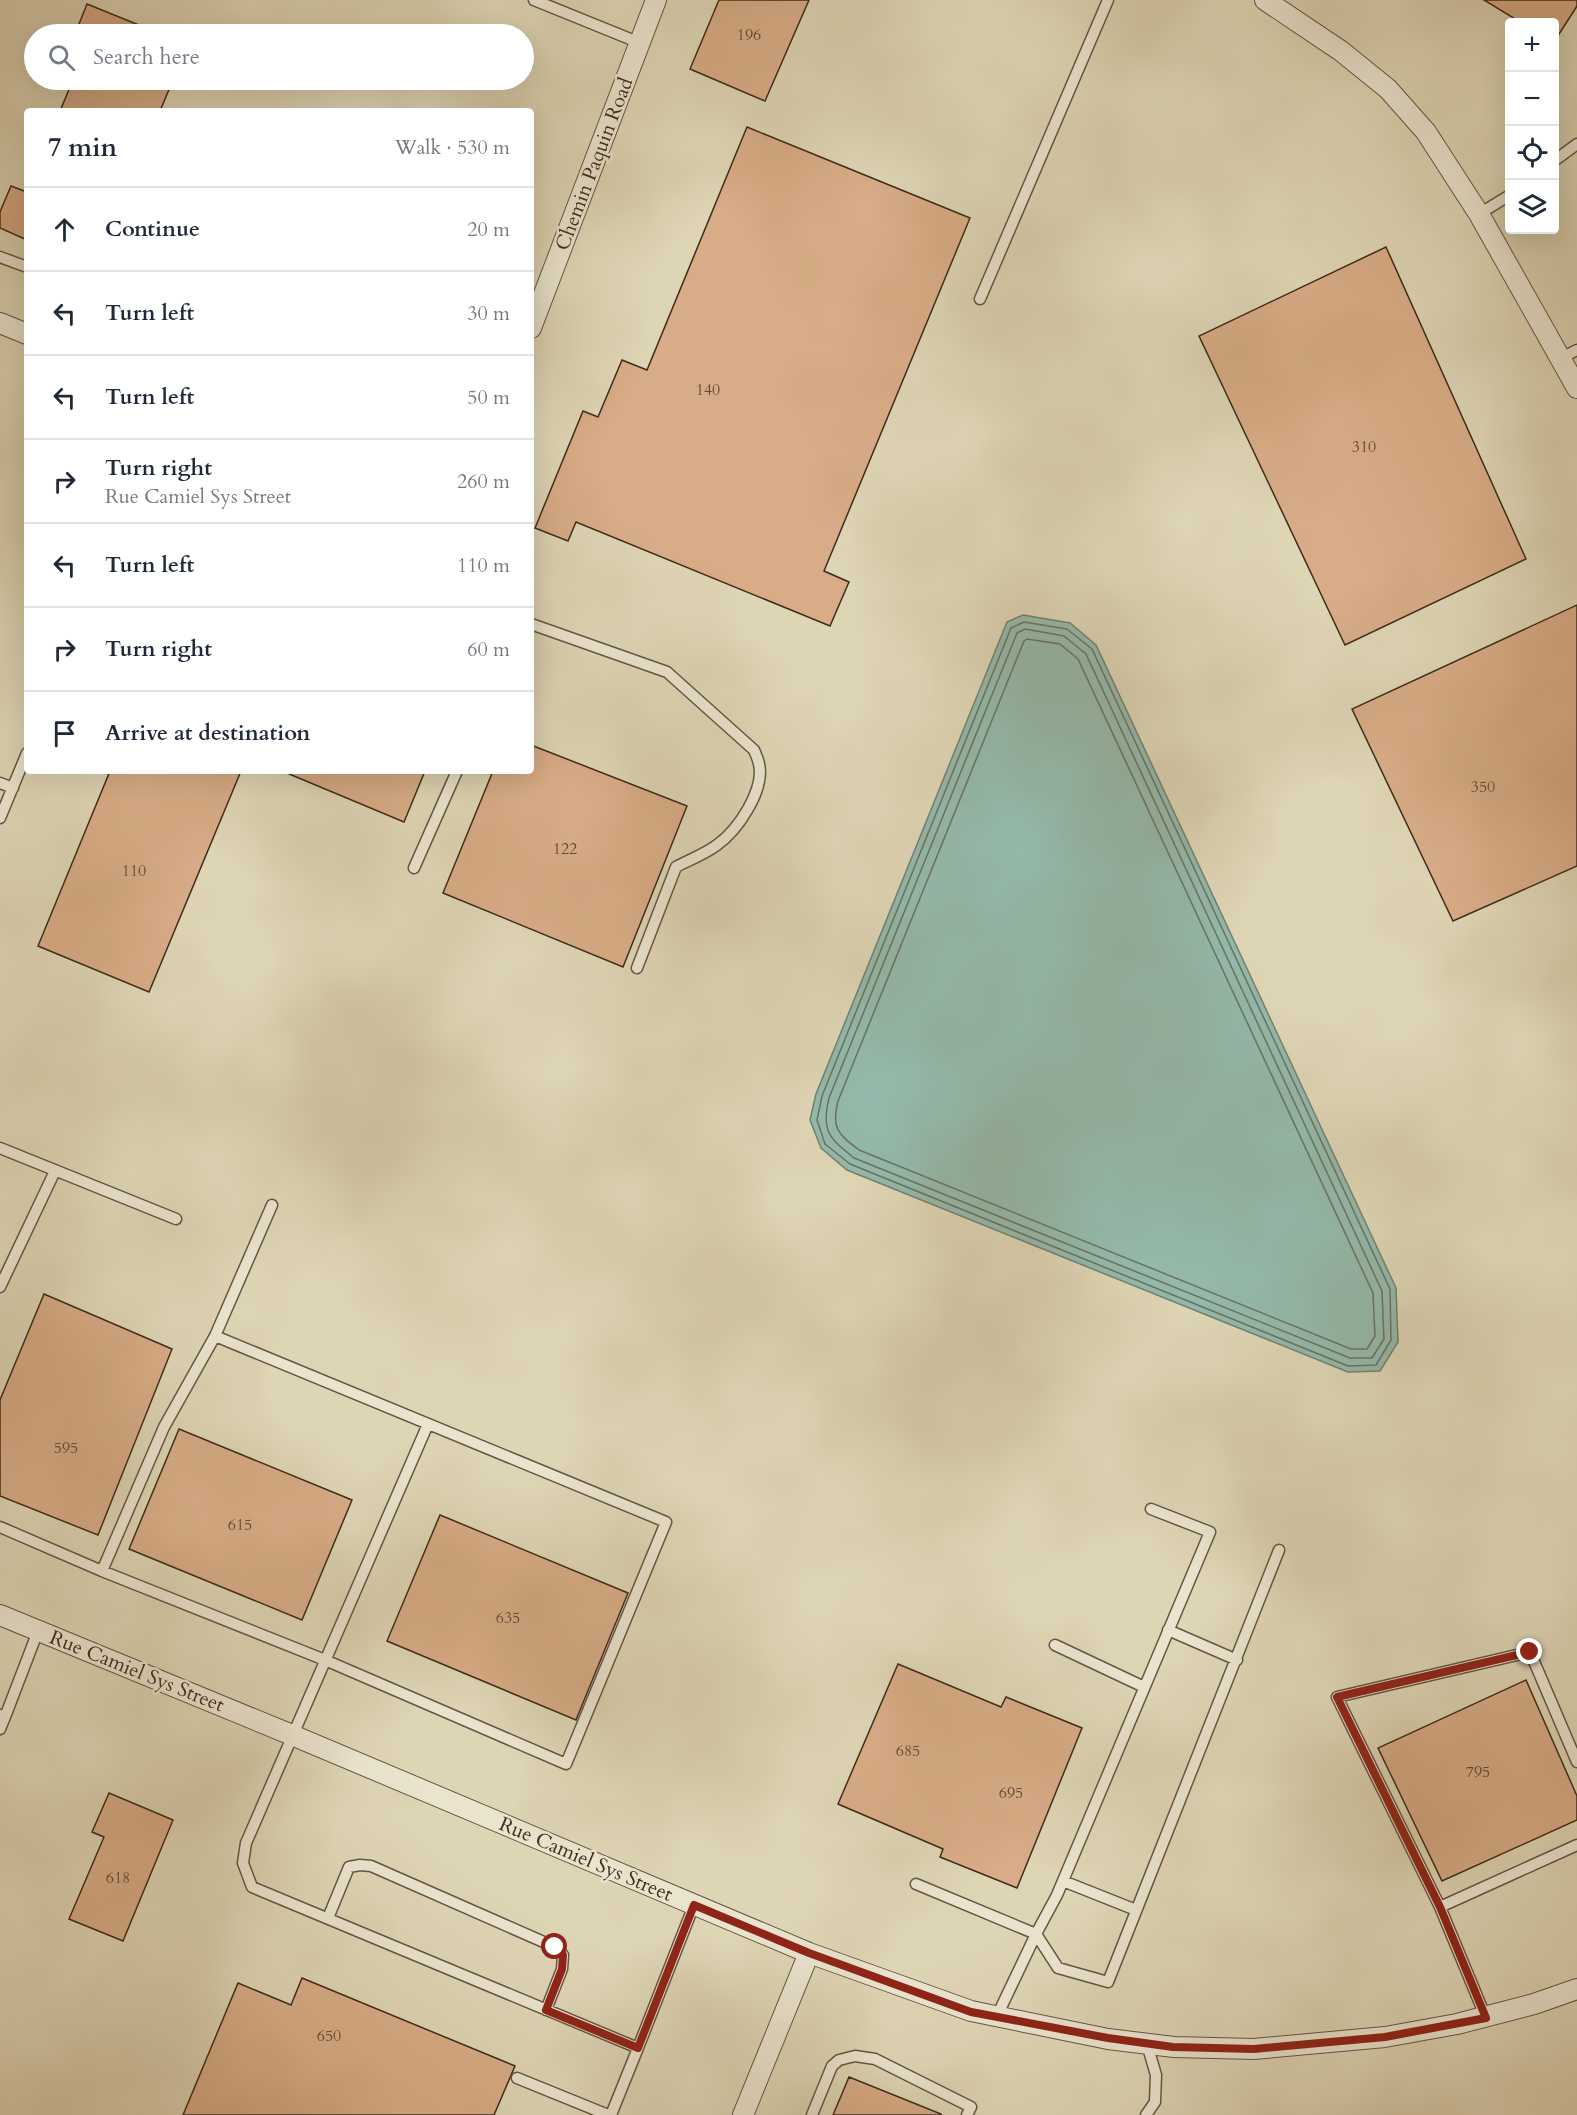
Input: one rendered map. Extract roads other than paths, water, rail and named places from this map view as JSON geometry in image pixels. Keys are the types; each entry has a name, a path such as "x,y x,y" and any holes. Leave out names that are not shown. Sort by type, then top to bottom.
{"street":[{"name":"Chemin Paquin Road","path":"534,320 656,0"},
{"path":"1265,0 1341,51 1388,89 1426,132 1569,354 1577,388"},
{"path":"0,323 24,333"},
{"name":"Rue Camiel Sys Street","path":"0,1615 292,1735 809,1953 971,2012 1147,2044 1254,2049 1385,2037 1486,2018 1577,1989"},
{"path":"743,2115 809,1953"}],"lane":[{"path":"534,0 640,43"},
{"path":"980,299 1108,0"},
{"path":"1559,157 1577,144"},
{"path":"1479,214 1505,198"},
{"path":"0,256 24,266"},
{"path":"534,625 667,672 754,750 760,765 758,786 750,807 733,830 717,844 676,867 637,968"},
{"path":"0,818 24,760"},
{"path":"414,868 457,774"},
{"path":"0,783 13,788"},
{"path":"0,1148 176,1219"},
{"path":"0,1287 55,1171"},
{"path":"102,1571 164,1427 215,1336 272,1205"},
{"path":"0,1527 102,1571 325,1660 566,1764 666,1522 215,1336"},
{"path":"428,1424 246,1843 243,1863 252,1887 638,2048"},
{"path":"997,2016 1063,1881 1210,1532 1151,1509"},
{"path":"916,1884 1036,1935 1058,1968 1108,1982 1279,1550"},
{"path":"0,1729 2,1716 38,1630"},
{"path":"1168,1630 1237,1660"},
{"path":"1054,1645 1144,1688"},
{"path":"1486,2018 1440,1907 1337,1697 1530,1652 1577,1762"},
{"path":"1440,1907 1577,1845"},
{"path":"328,1918 349,1867 360,1864 371,1866 555,1947 563,1955 562,1969 546,2010"},
{"path":"1063,1881 1137,1910"},
{"path":"517,2078 610,2115 694,1905"},
{"path":"1146,2115 1155,2102 1156,2075 1147,2044"},
{"path":"812,2115 832,2066 839,2060 855,2056 875,2059 971,2107 967,2115"}],"water":[{"path":"1023,615 1070,623 1096,645 1396,1288 1398,1342 1380,1371 1348,1372 847,1170 821,1148 810,1120 816,1094 1007,622"}]}
